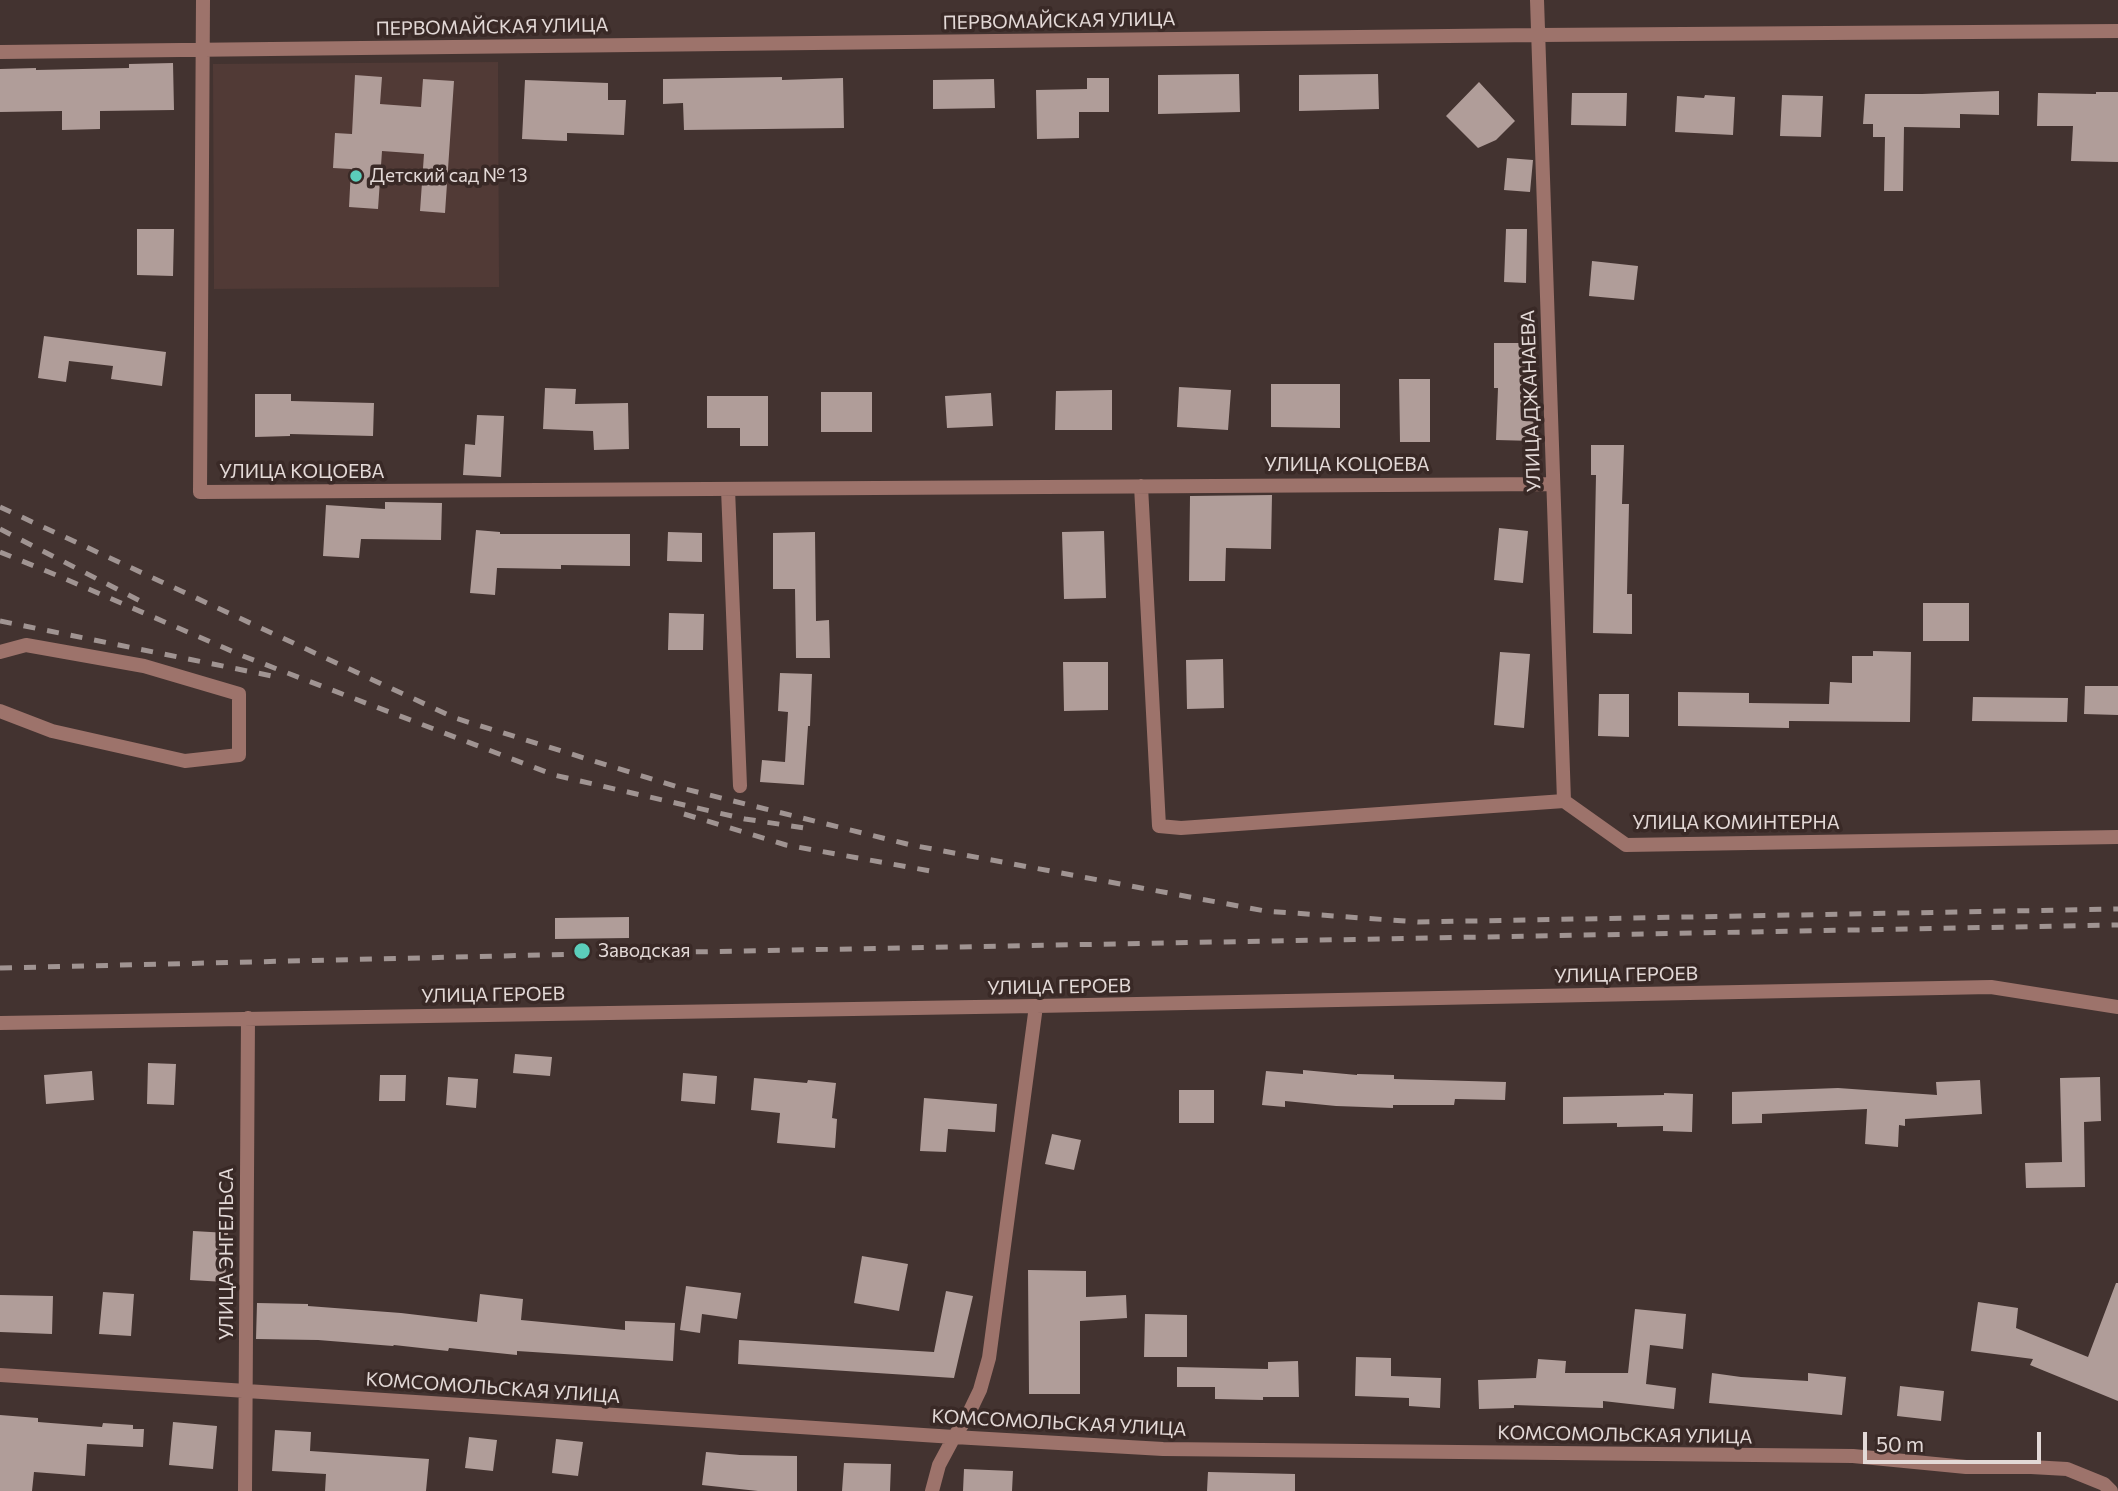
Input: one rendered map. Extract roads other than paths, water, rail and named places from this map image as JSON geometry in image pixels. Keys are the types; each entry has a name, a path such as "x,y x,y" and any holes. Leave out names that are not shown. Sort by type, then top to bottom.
{"street":[{"name":"УЛИЦА КОЦОЕВА","path":"203,0 200,492 1553,484"},
{"name":"УЛИЦА ДЖАНАЕВА","path":"1537,0 1564,801"},
{"name":"ПЕРВОМАЙСКАЯ УЛИЦА","path":"0,52 2118,31"},
{"path":"1141,486 1159,827 1181,828 1564,801"},
{"path":"729,489 740,786"},
{"path":"0,652 26,645 144,666 239,694 239,755 185,761 52,731 0,711"},
{"name":"УЛИЦА КОМИНТЕРНА","path":"1564,801 1626,845 2118,837"},
{"name":"УЛИЦА ГЕРОЕВ","path":"0,1023 1991,987 2118,1007"},
{"path":"932,1491 939,1465 980,1390 989,1358 1036,1006"},
{"name":"УЛИЦА ЭНГЕЛЬСА","path":"245,1491 248,1018"},
{"name":"КОМСОМОЛЬСКАЯ УЛИЦА","path":"0,1375 1163,1449 1853,1457 1966,1468 2031,1466 2067,1469 2104,1484 2110,1491"}],"railway":[{"path":"0,507 455,718 681,788 911,845 1265,911 1418,922 2118,909"},
{"path":"0,529 146,604"},
{"path":"0,552 243,656 554,775 745,819 805,828"},
{"path":"0,621 282,678"},
{"path":"684,814 786,845 936,872"},
{"path":"0,968 583,954 2118,925"}],"place":[{"name":"Детский сад № 13","path":"356,176"},
{"name":"Заводская","path":"582,951"}]}
